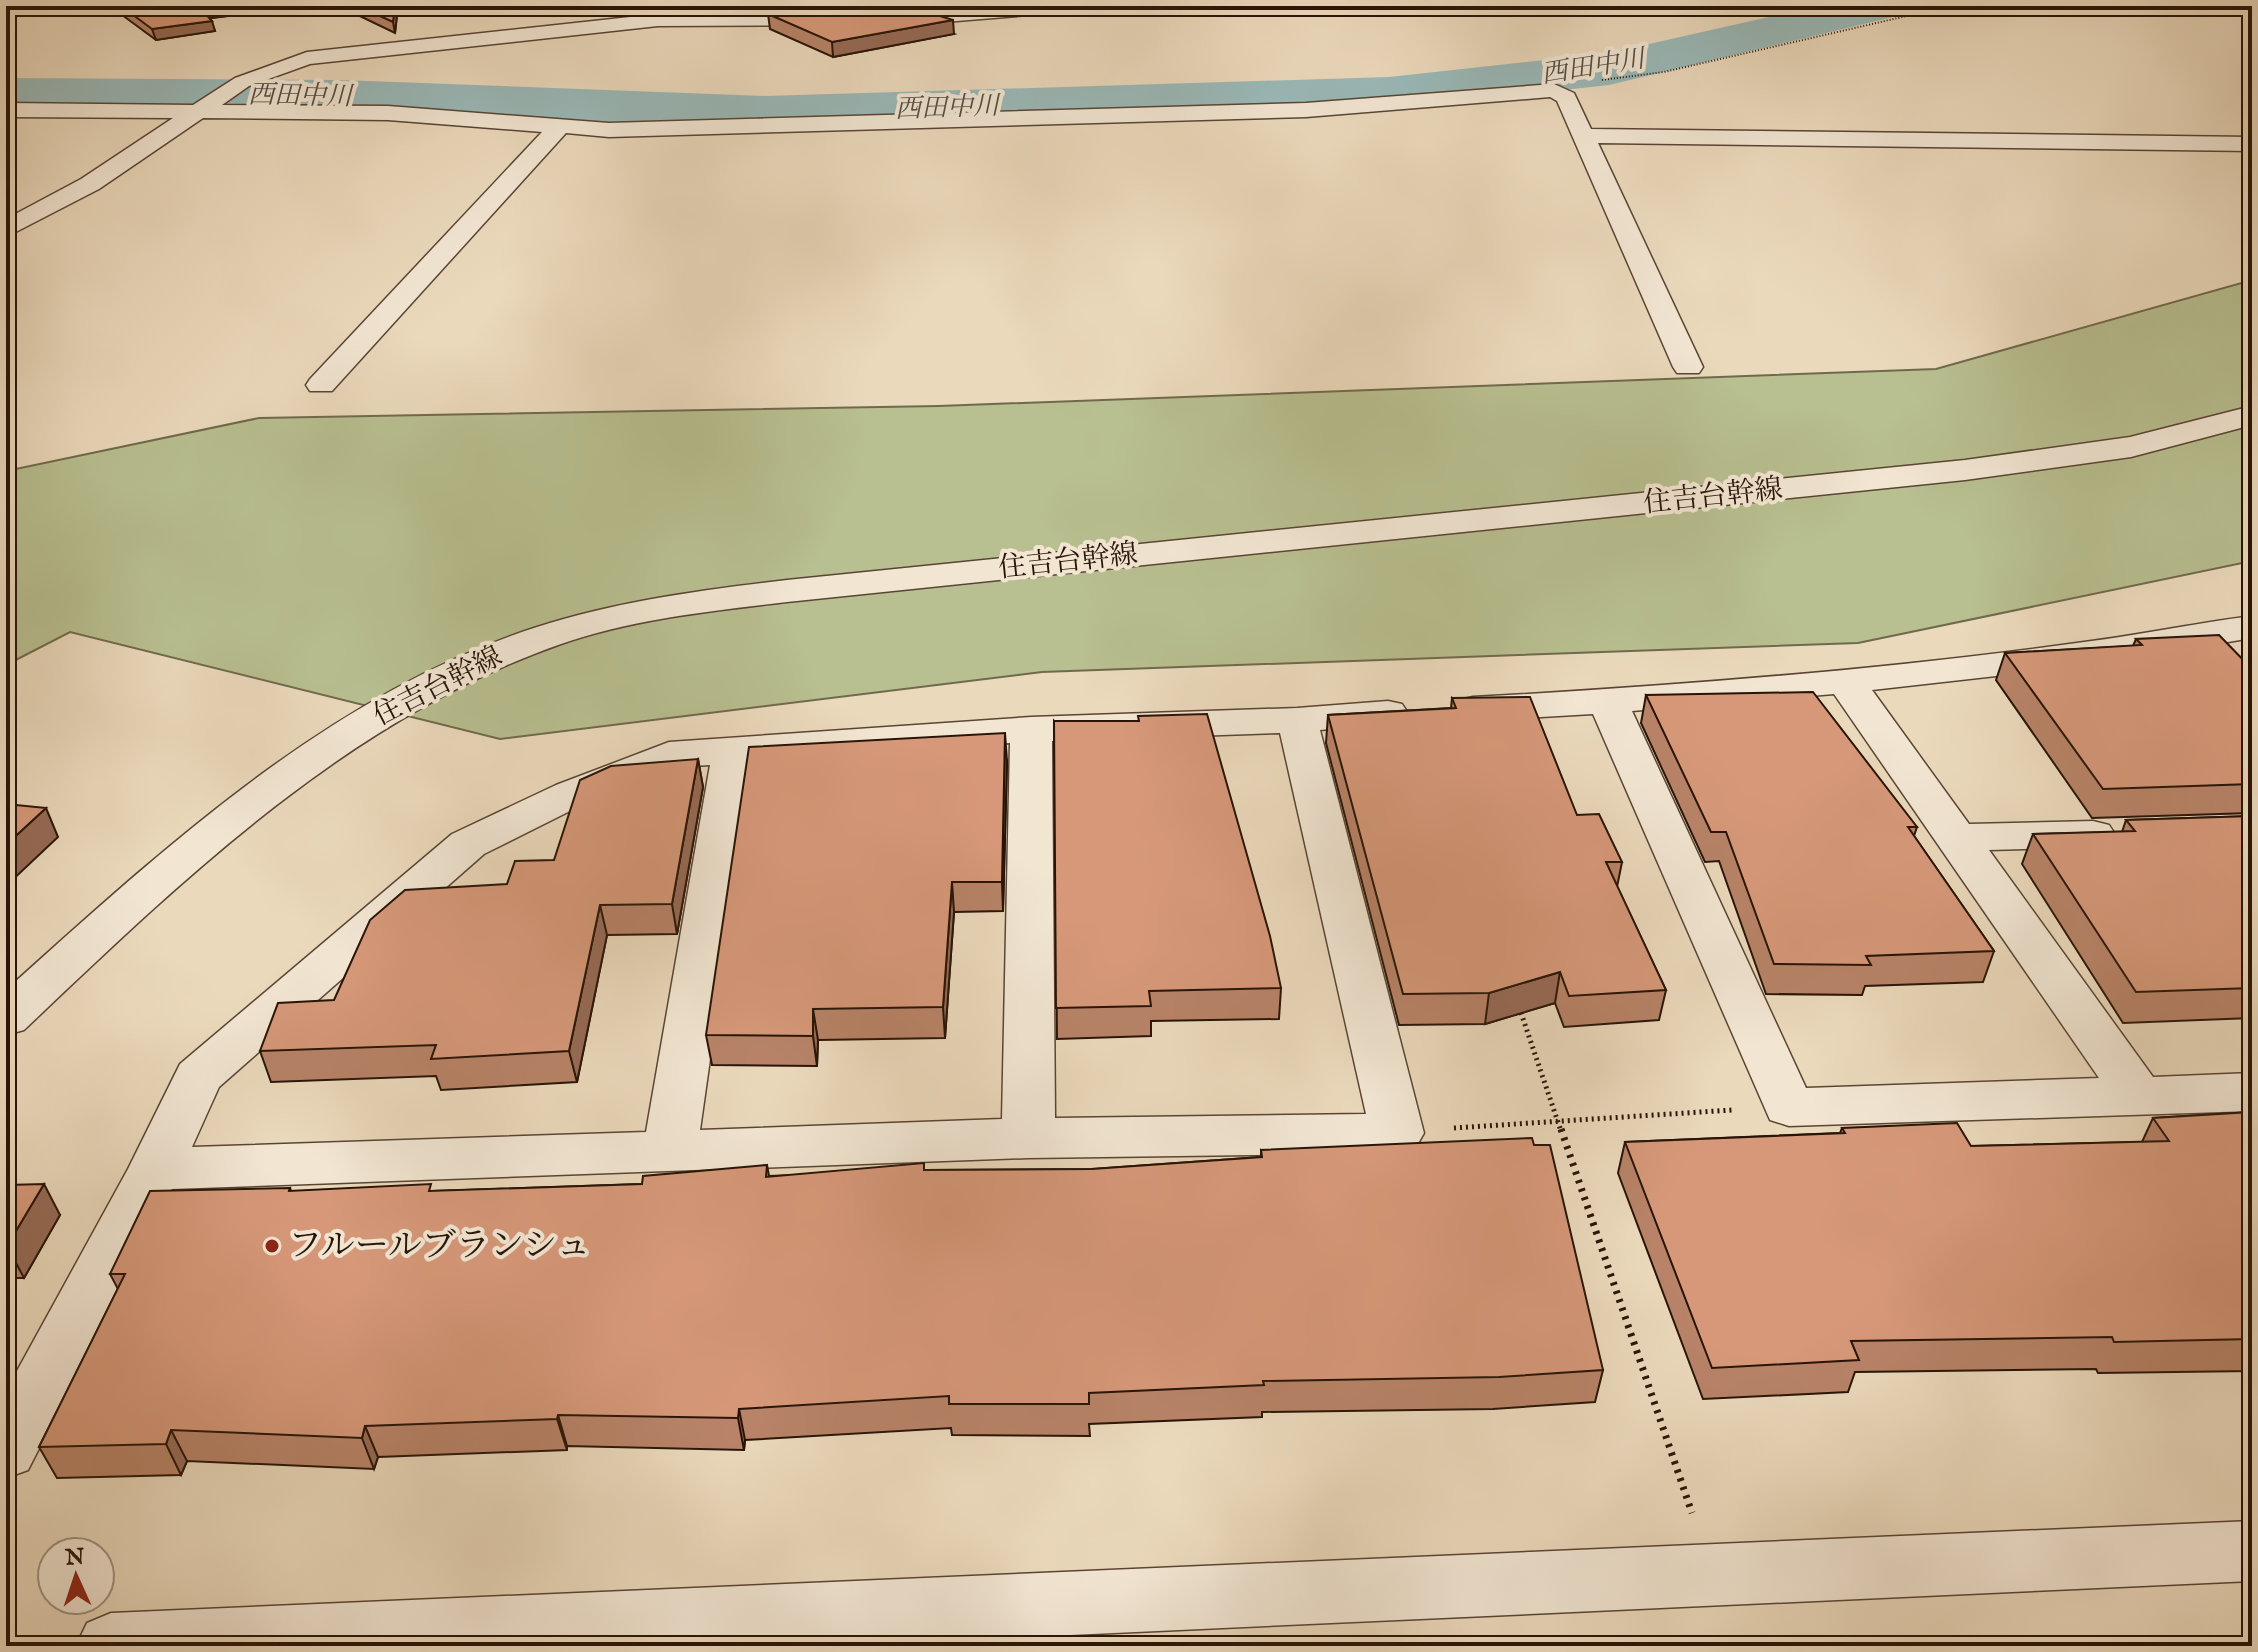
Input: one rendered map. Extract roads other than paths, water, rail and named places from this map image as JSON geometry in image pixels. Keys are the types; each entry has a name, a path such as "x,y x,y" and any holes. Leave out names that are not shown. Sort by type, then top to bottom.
{"street":[{"path":"6,229 90,184 242,82 307,58 489,40 615,23 908,19 1065,6"},
{"path":"6,110 205,108 388,113 609,130 960,122 1383,106 1554,90 1566,98 1688,367"},
{"path":"321,385 561,125"},
{"path":"1582,136 2252,144"},
{"name":"住吉台幹線","path":"6,1018 145,890 245,808 333,743 419,692 514,648 618,618 715,599 1965,470 2131,447 2252,415"},
{"path":"6,1451 155,1169 198,1077 468,844 633,767 669,755 1031,729 1297,720 1608,702 2086,653 2252,627"},
{"path":"1844,679 2138,1095"},
{"path":"1608,702 1789,1107 2252,1092"},
{"path":"155,1169 1028,1138 1397,1133 1297,720"},
{"path":"1028,1138 1031,729"},
{"path":"670,1152 733,749"},
{"path":"1956,838 2127,833"},
{"path":"111,1646 2252,1551"}],"waterway":[{"name":"西田中川","path":"6,94 341,96 766,113 1389,93 1609,69 1880,6"}],"place":[{"name":"フルールブランシュ","path":"272,1246"}]}
